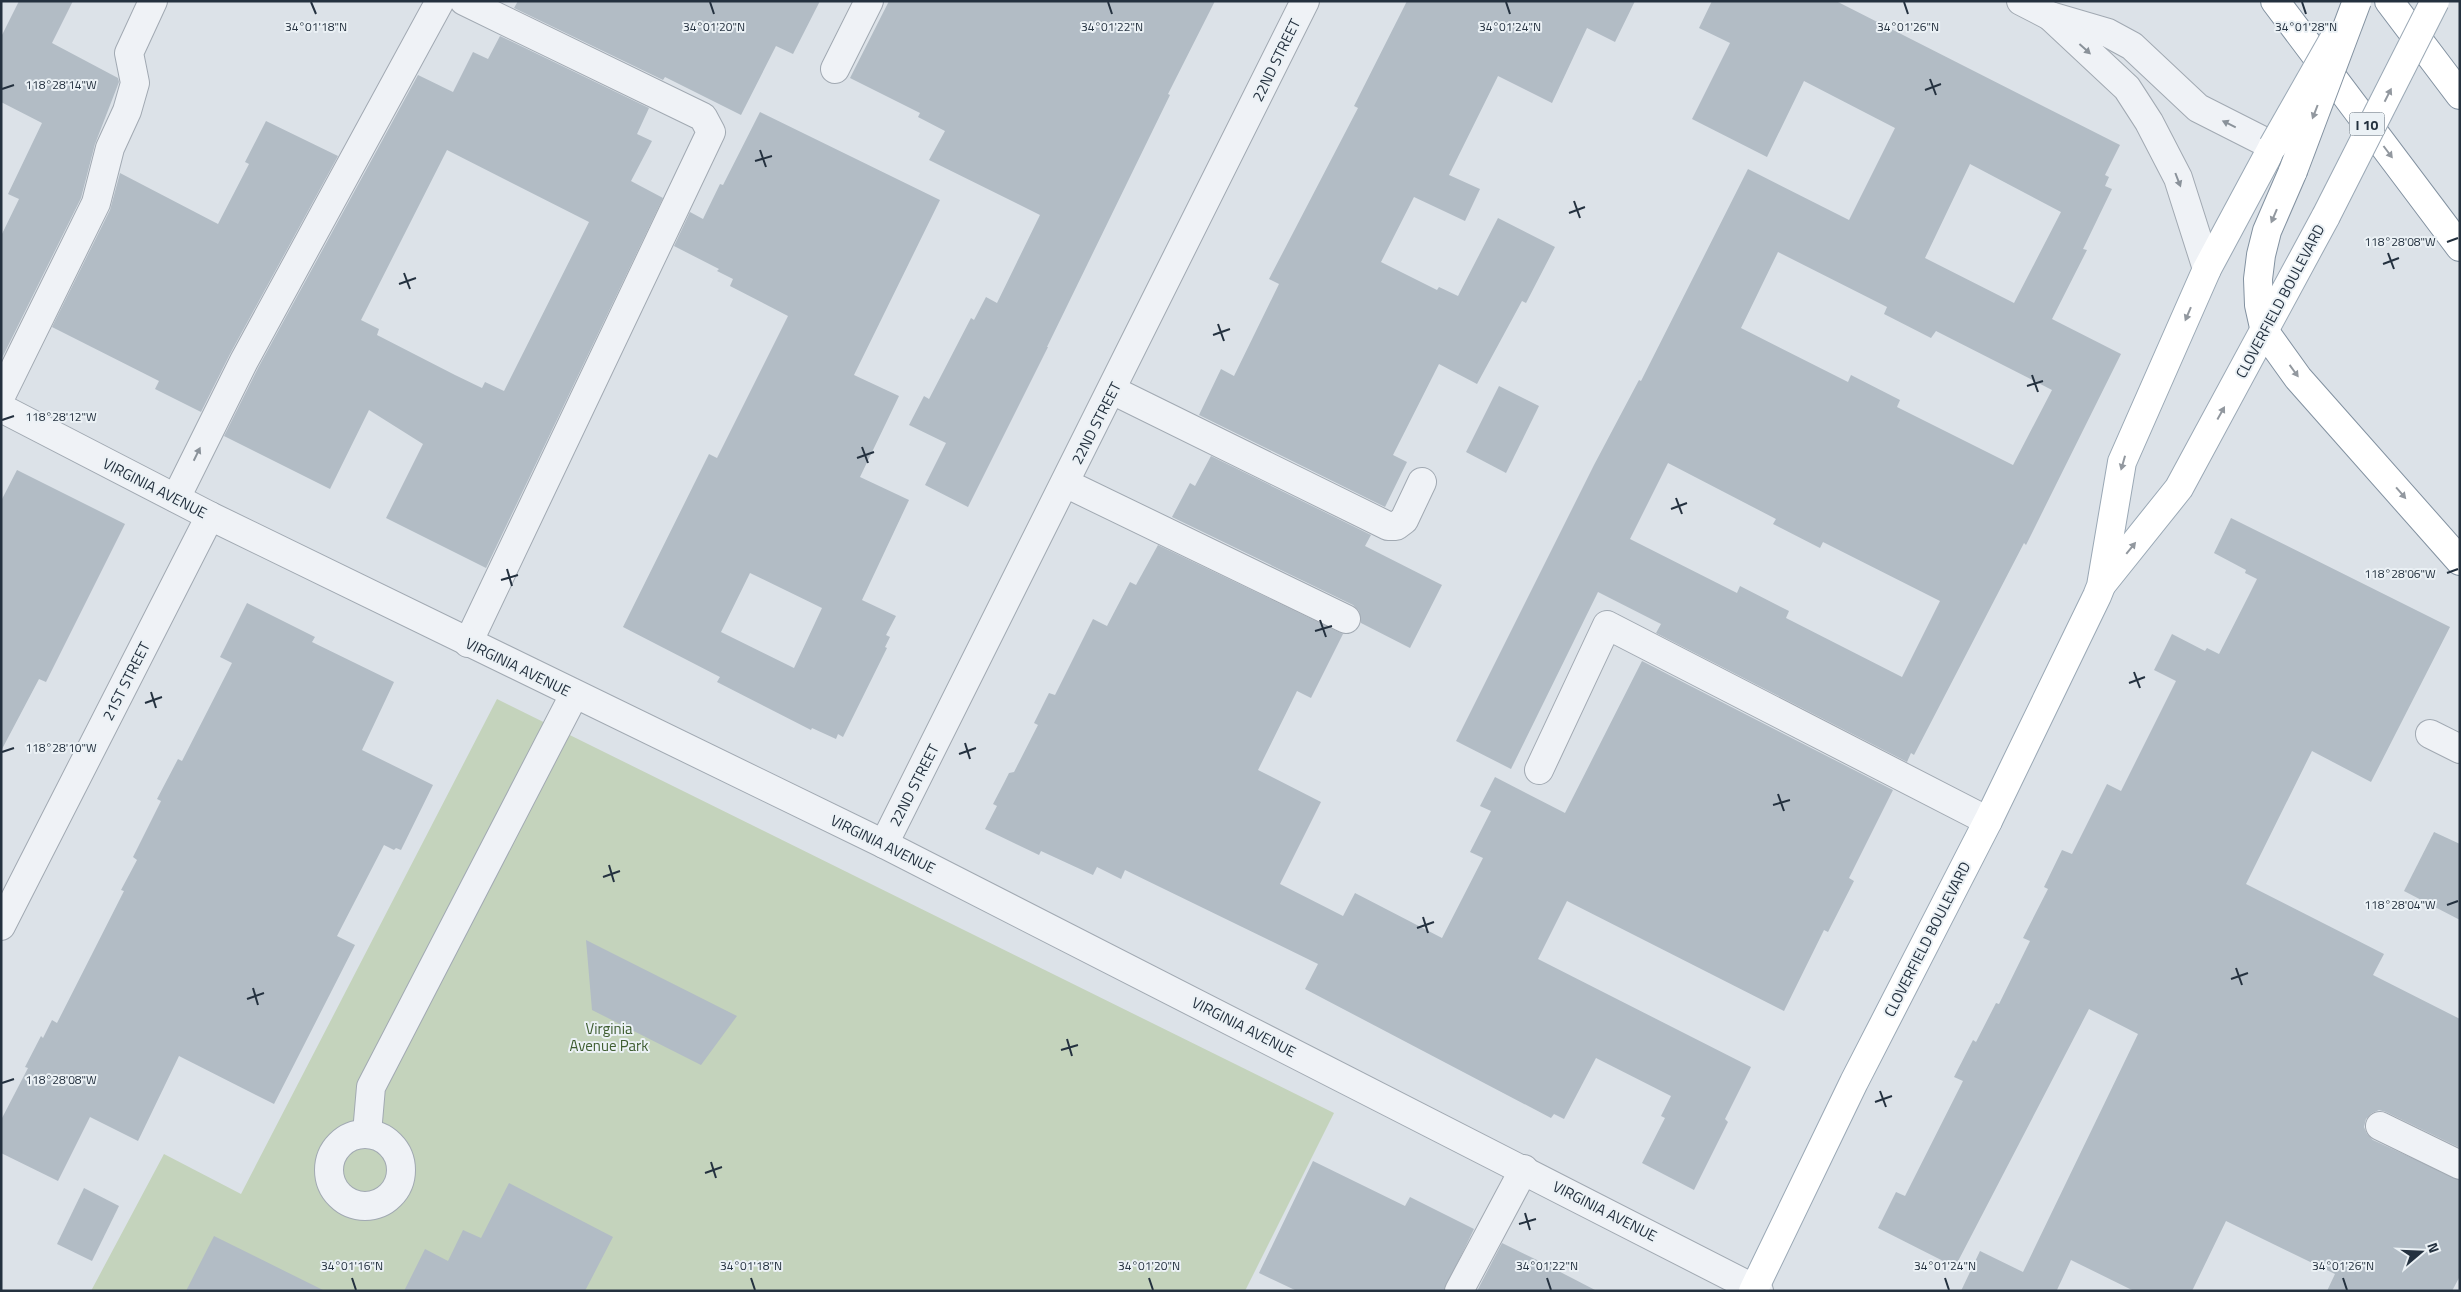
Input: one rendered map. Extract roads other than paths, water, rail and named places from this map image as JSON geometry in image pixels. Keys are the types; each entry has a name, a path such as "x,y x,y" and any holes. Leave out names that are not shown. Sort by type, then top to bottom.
{"main road":[{"name":"I 10","path":"2275,1 2460,247"},
{"name":"CLOVERFIELD BOULEVARD","path":"2101,586 2122,462 2207,269 2273,146 2356,1"},
{"path":"2356,1 2292,171 2267,231 2258,279 2259,305 2265,332 2298,378 2460,560"},
{"path":"2389,1 2460,95"},
{"name":"CLOVERFIELD BOULEVARD","path":"1755,1290 1854,1082 1988,821 2101,586 2179,488 2326,216 2435,1"}],"street":[{"path":"1,396 96,203 110,148 127,111 135,83 129,53 154,1"},
{"path":"176,498 244,361 440,1"},
{"path":"464,1 703,117 711,132 468,643"},
{"path":"835,69 869,1"},
{"name":"22ND STREET","path":"884,844 1066,483 1305,1"},
{"path":"2021,1 2050,16 2108,33 2132,46 2198,108 2273,146"},
{"path":"2050,16 2127,88 2149,122 2178,178 2207,269"},
{"path":"1112,390 1388,526 1396,526 1404,520 1422,482"},
{"name":"VIRGINIA AVENUE","path":"1,408 210,516 574,695 884,844 1524,1169 1755,1290"},
{"path":"1066,483 1346,619"},
{"name":"21ST STREET","path":"1,926 210,516"},
{"path":"1539,770 1607,625 1988,821"},
{"path":"367,1133 371,1087 574,695"},
{"path":"2430,734 2460,748"},
{"path":"2380,1126 2460,1165"},
{"path":"1459,1291 1524,1169"}],"park label":[{"name":"Virginia Avenue Park","path":"609,1036"}]}
